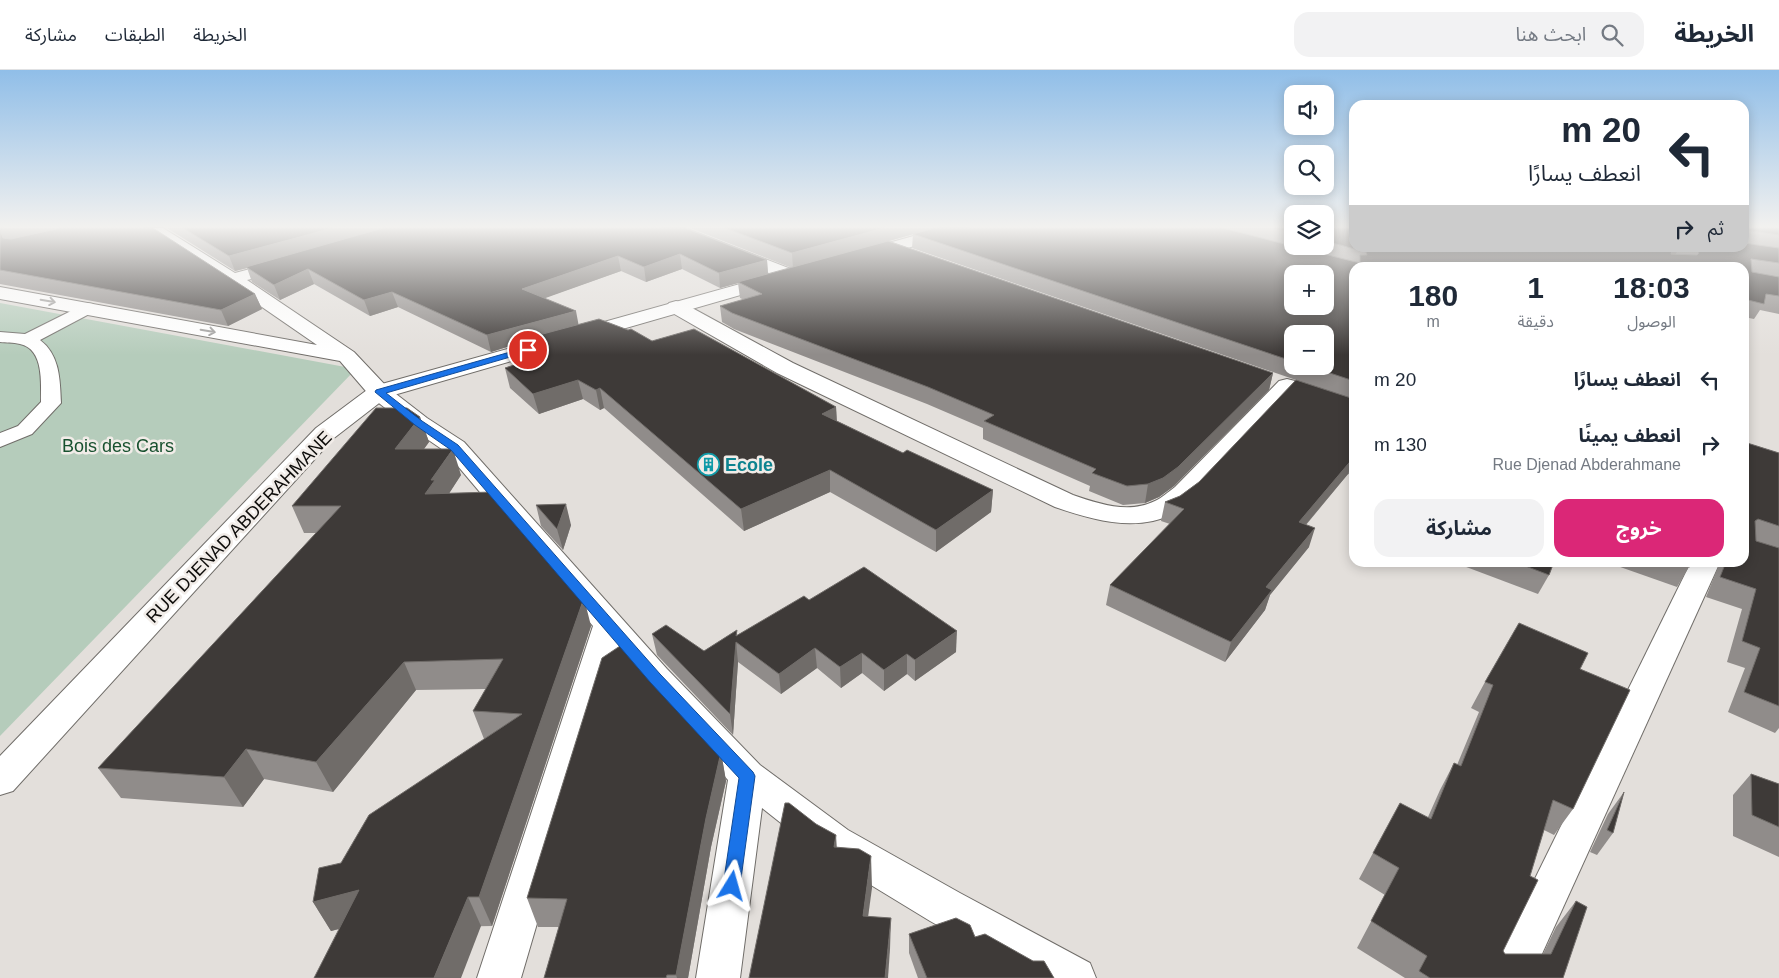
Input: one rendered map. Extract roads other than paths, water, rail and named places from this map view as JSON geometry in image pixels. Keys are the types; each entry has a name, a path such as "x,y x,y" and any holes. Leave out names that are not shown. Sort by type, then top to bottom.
{"street":[{"path":"219,270 347,356 379,392 418,423 455,447 655,678 747,776 834,842 945,907 1074,978"},
{"name":"RUE DJENAD ABDERAHMANE","path":"0,780 324,433 379,392 799,273 791,270"},
{"path":"233,279 261,271"},
{"path":"0,293 347,356"},
{"path":"676,307 785,368 1064,501 1100,514 1133,516 1165,507 1184,492 1286,386"},
{"path":"1508,978 1704,567"},
{"path":"499,978 609,624"},
{"path":"718,978 747,776"}],"lane":[{"path":"28,340 87,308"},
{"path":"0,337 28,340 41,350 49,364 51,403 25,430 0,441"}],"place":[{"name":"Ecole","path":"709,465"}],"park label":[{"name":"Bois des Cars","path":"118,446"}]}
